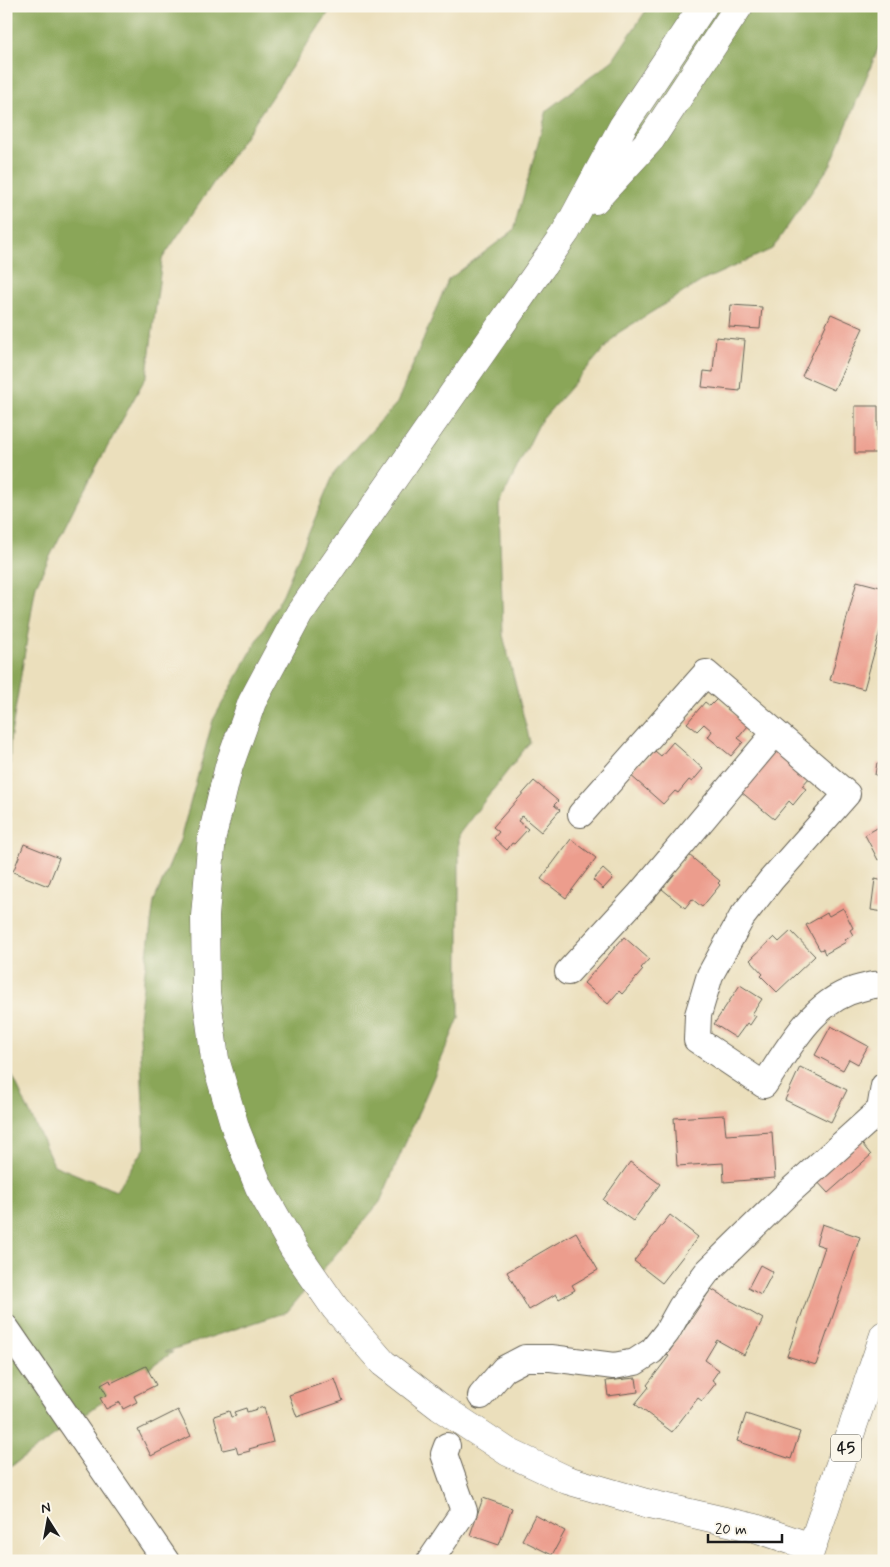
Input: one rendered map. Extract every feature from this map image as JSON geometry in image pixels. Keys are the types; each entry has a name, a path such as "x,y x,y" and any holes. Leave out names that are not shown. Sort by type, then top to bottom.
{"highway":[{"path":"703,6 623,126 566,232 299,614 252,702 229,766 212,836 206,916 206,982 215,1059 236,1130 259,1187 294,1249 330,1300 383,1363 440,1407 508,1452 567,1480 646,1502 755,1528 809,1554"},
{"path":"566,232 651,139 739,6"},
{"name":"45","path":"809,1554 884,1335"}],"street":[{"path":"581,814 706,673 847,794 770,880 742,916 710,975 698,1015 697,1040 764,1085 806,1024 828,1003 853,990 878,984 884,986"},
{"path":"568,972 640,894 775,733"},
{"path":"481,1396 504,1369 525,1358 550,1358 614,1366 635,1362 652,1351 707,1272 883,1102"},
{"path":"6,1328 166,1561"},
{"path":"430,1561 464,1511 444,1454 447,1446"}],"green space":[{"path":"6,6 333,6 162,259 147,375 77,502 36,585 10,741 9,835 6,871"},
{"path":"649,6 884,6 884,34 831,164 772,249 702,281 618,333 540,422 499,505 503,635 530,742 459,834 459,1018 380,1202 287,1312 165,1352 173,1352 6,1470 6,1062 54,1165 116,1191 145,1148 139,1017 154,901 180,840 213,720 283,594 335,471 397,403 448,280 514,230 547,110 613,60"}],"building":[{"path":"731,305 762,307 760,329 729,327"},
{"path":"831,314 863,328 834,390 802,376"},
{"path":"716,337 745,340 740,391 702,387 704,371 713,372"},
{"path":"855,406 878,406 878,453 855,453"},
{"path":"857,581 884,588 884,617 864,689 830,680"},
{"path":"717,699 748,726 738,738 743,742 731,756 708,737 712,731 704,724 697,731 687,723 705,702 710,706"},
{"path":"673,742 703,769 692,782 689,780 678,793 675,791 663,804 629,774 639,763 642,765 655,751 661,756"},
{"path":"776,748 810,777 802,786 806,789 793,805 789,801 774,819 740,791"},
{"path":"877,763 884,764 884,777 875,775"},
{"path":"534,781 558,801 554,805 560,810 541,832 522,816 518,821 528,829 507,850 494,838 499,832 493,827"},
{"path":"884,824 884,857 878,860 865,835"},
{"path":"571,839 596,858 566,898 541,879"},
{"path":"24,844 59,858 48,886 13,872"},
{"path":"689,855 720,881 718,883 720,885 702,907 692,899 685,908 662,889"},
{"path":"603,869 613,878 603,889 593,880"},
{"path":"875,879 884,881 884,912 871,910"},
{"path":"843,908 853,928 850,930 853,935 845,940 846,942 825,954 823,949 820,950 806,925 827,913 829,916"},
{"path":"791,931 815,956 777,992 761,976 763,974 750,960 774,937 779,942"},
{"path":"624,937 649,959 641,968 643,970 622,994 619,991 608,1004 584,983"},
{"path":"740,985 762,999 752,1014 756,1016 750,1025 747,1023 736,1038 714,1024"},
{"path":"831,1026 868,1046 858,1064 849,1059 843,1070 815,1055"},
{"path":"800,1067 847,1090 831,1122 785,1100"},
{"path":"724,1115 726,1135 772,1132 775,1178 724,1182 723,1163 677,1166 674,1118"},
{"path":"859,1140 871,1155 828,1193 815,1179"},
{"path":"630,1162 660,1184 633,1221 603,1200"},
{"path":"670,1215 698,1237 662,1283 634,1261"},
{"path":"822,1224 860,1237 816,1365 787,1356 825,1247 816,1244"},
{"path":"576,1232 598,1270 572,1285 575,1290 559,1299 556,1294 529,1310 507,1272"},
{"path":"760,1265 773,1272 761,1295 748,1288"},
{"path":"711,1289 763,1319 744,1355 717,1340 705,1360 719,1370 712,1380 716,1383 702,1401 698,1398 672,1432 635,1404 649,1387 647,1385 669,1356 667,1355"},
{"path":"146,1366 156,1385 134,1396 137,1402 123,1409 120,1402 106,1409 100,1398 107,1395 101,1385 110,1380 111,1383"},
{"path":"636,1378 638,1392 608,1396 606,1381"},
{"path":"335,1379 343,1401 297,1417 289,1395"},
{"path":"264,1407 273,1442 238,1454 236,1447 223,1450 214,1416 229,1411 231,1417 236,1416 234,1412 246,1408 247,1412"},
{"path":"178,1410 191,1436 151,1456 138,1430"},
{"path":"746,1414 800,1432 791,1459 737,1441"},
{"path":"483,1498 512,1508 499,1545 470,1535"},
{"path":"535,1515 565,1531 552,1555 522,1540"}]}
